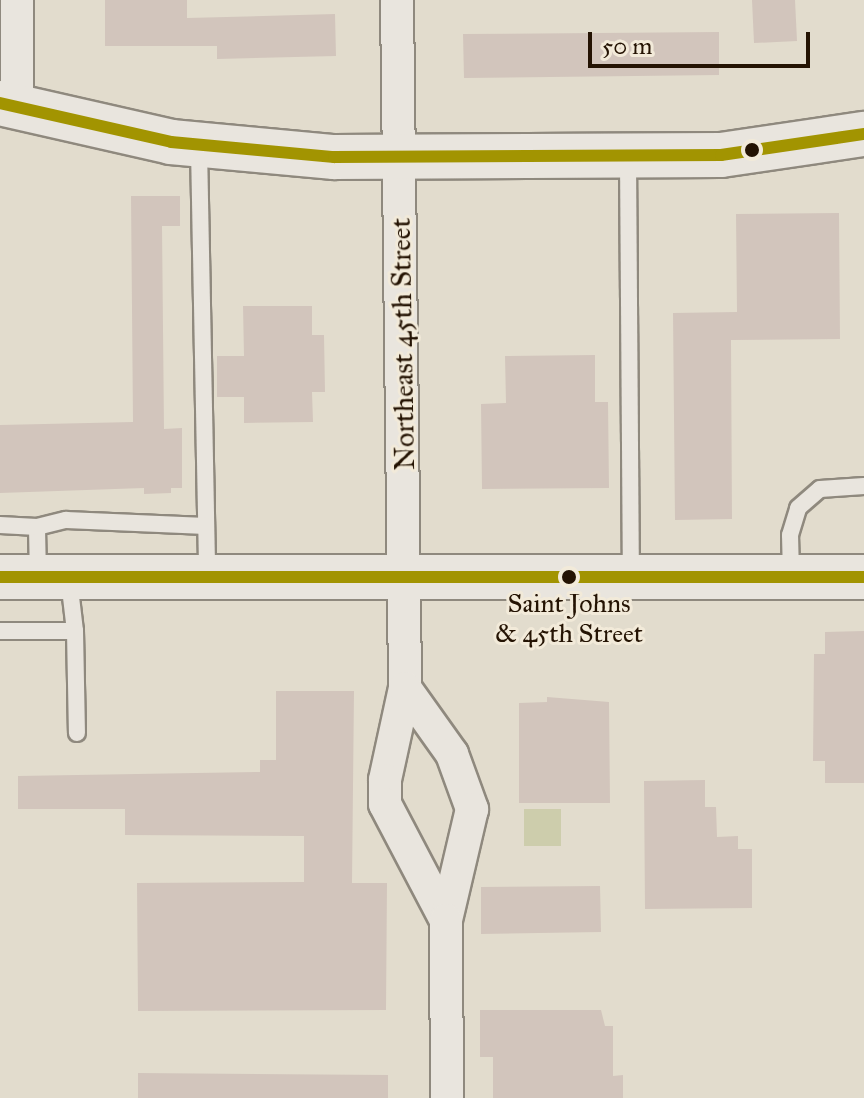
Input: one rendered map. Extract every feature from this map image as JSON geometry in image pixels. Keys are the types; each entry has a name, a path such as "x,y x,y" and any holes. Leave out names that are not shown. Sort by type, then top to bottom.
{"main road":[{"path":"8,105 199,147 282,155 628,157 761,151 864,134"},
{"path":"36,577 864,577"}],"street":[{"path":"8,105 17,0"},
{"name":"Northeast 45th Street","path":"397,0 407,578 405,688 385,780 385,804 446,920"},
{"name":"Northeast 45th Street","path":"405,688 452,754 472,809 446,920 447,1098"}],"lane":[{"path":"199,147 207,578"},
{"path":"628,157 631,578"},
{"path":"791,577 790,535 798,508 820,489 864,486"},
{"path":"0,525 37,527 66,520 206,526"},
{"path":"37,527 36,577 75,631 77,733"},
{"path":"0,631 75,631"}],"green space":[{"path":"524,809 561,809 561,846 524,846"}],"building":[{"path":"105,0 187,0 187,18 335,14 336,56 217,59 217,46 105,46"},
{"path":"752,0 795,0 797,41 754,43"},
{"path":"719,32 719,75 464,78 463,34"},
{"path":"131,196 180,196 180,226 162,226 164,429 182,428 182,488 171,488 171,493 144,494 144,488 0,493 0,425 133,422"},
{"path":"839,213 840,339 731,340 732,519 675,520 673,313 737,312 736,214"},
{"path":"243,306 312,306 312,335 324,335 325,392 312,392 313,422 244,423 244,397 217,397 217,356 244,356"},
{"path":"595,355 595,402 608,402 609,488 482,489 481,404 506,403 505,356"},
{"path":"864,631 864,783 825,783 825,761 813,761 814,654 825,654 825,632"},
{"path":"276,691 354,691 352,883 387,883 386,1010 138,1011 137,883 304,882 304,836 125,835 125,809 18,809 18,776 260,772 260,760 276,760"},
{"path":"547,697 609,702 610,803 519,803 519,703 547,702"},
{"path":"705,780 705,807 716,807 717,837 738,836 738,849 752,849 752,908 645,909 644,781"},
{"path":"600,886 601,932 481,934 481,887"},
{"path":"480,1010 601,1010 605,1026 613,1026 613,1076 623,1075 623,1098 493,1098 493,1057 480,1057"},
{"path":"138,1073 388,1075 388,1098 138,1098"}],"transit line":[{"path":"0,103 171,142 334,157 721,155 864,134"},
{"path":"0,577 864,577"}],"place":[{"name":"Saint Johns & 45th Street","path":"569,577"}]}
